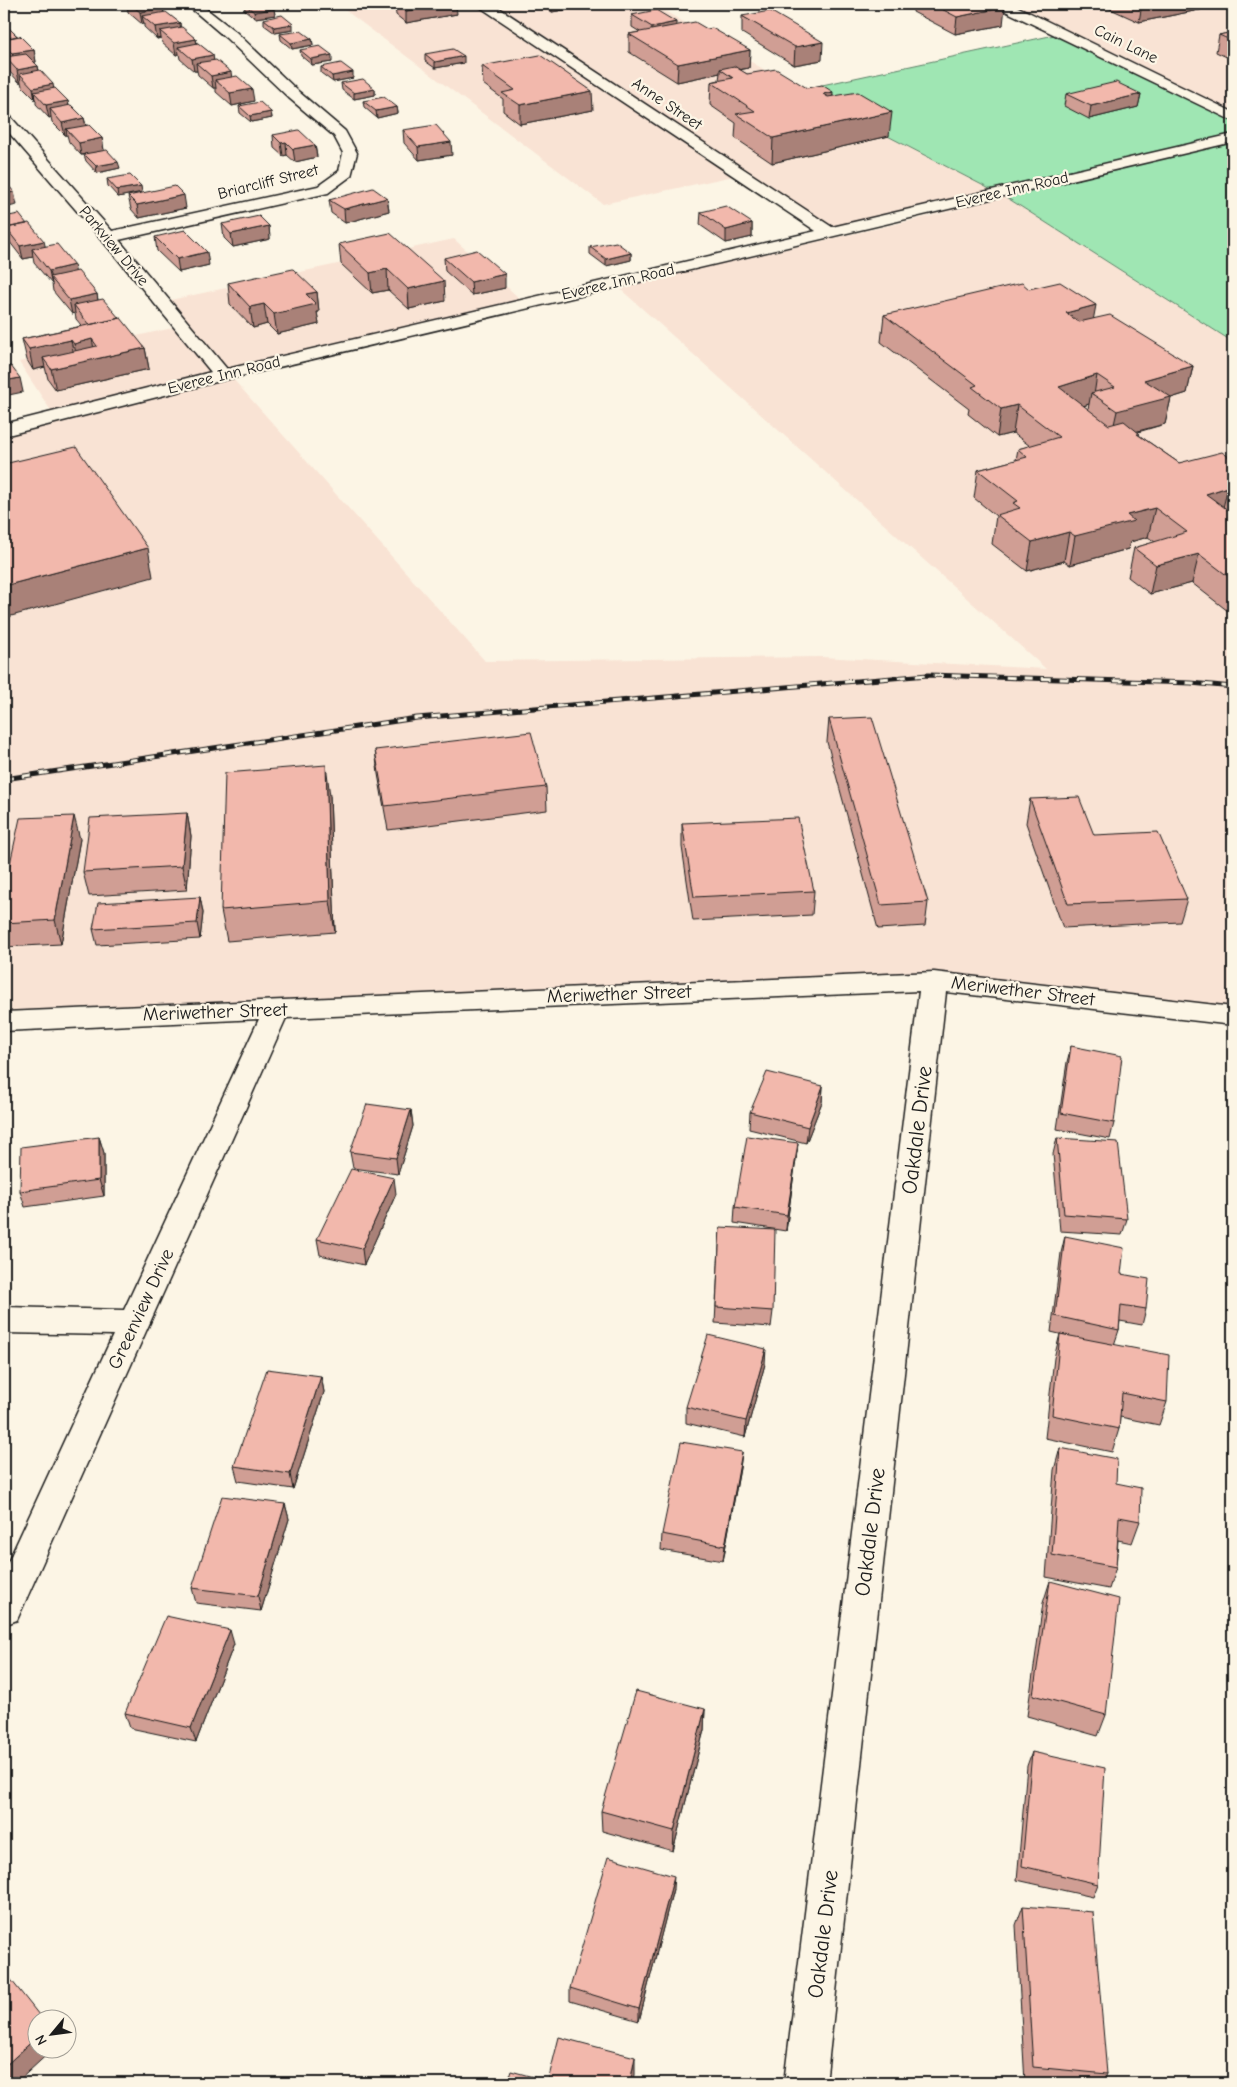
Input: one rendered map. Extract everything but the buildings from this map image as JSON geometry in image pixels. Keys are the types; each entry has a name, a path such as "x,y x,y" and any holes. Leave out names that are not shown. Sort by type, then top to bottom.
{"street":[{"name":"Briarcliff Street","path":"108,237 323,190 346,173 350,153 340,134 294,95 231,35 192,4"},
{"name":"Anne Street","path":"485,4 830,233"},
{"name":"Cain Lane","path":"1002,4 1233,117"},
{"name":"Parkview Drive","path":"4,118 108,237 223,375"},
{"name":"Everee Inn Road","path":"4,430 223,375 1233,138"},
{"name":"Meriwether Street","path":"4,1021 934,980 1233,1016"},
{"name":"Oakdale Drive","path":"805,2083 934,980"},
{"name":"Greenview Drive","path":"4,1609 277,1009"},
{"path":"4,1320 134,1323"}],"shaded area":[{"path":"337,4 653,4 799,90 1009,199 1233,342 1233,1011 1051,992 569,997 4,1026 4,433 57,420 19,362 177,327 161,302 454,239 530,308 233,379 485,661 821,657 1046,669 618,287 966,208 832,235 743,174 603,204"},
{"path":"999,4 1233,4 1233,119 1059,34"}],"green space":[{"path":"1059,34 1233,119 1233,342 1009,199 799,90"}],"railway":[{"path":"4,779 417,718 928,675 1191,683 1233,687"}]}
